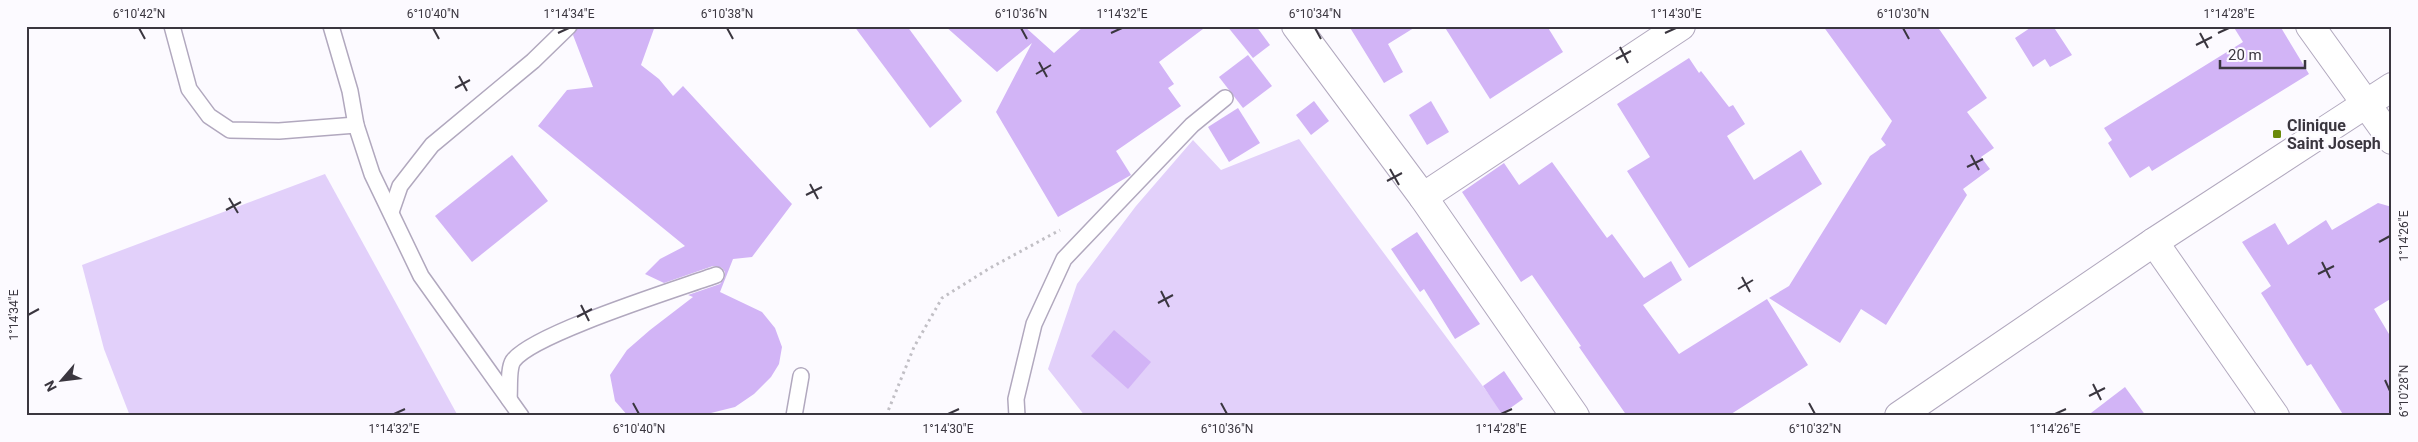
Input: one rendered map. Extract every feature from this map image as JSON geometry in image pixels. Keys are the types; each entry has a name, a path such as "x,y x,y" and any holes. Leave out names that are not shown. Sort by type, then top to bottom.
{"street":[{"path":"1296,26 1423,197 1575,416"},
{"path":"1423,197 1681,26"},
{"path":"2310,26 2392,140"},
{"path":"1899,416 2154,242 2392,87"},
{"path":"2154,242 2275,416"}],"lane":[{"path":"172,26 189,90 209,116 230,130 279,131 356,126"},
{"path":"331,26 350,91 356,126 372,174 421,276 521,416"},
{"path":"391,212 400,186 432,145 533,61 569,26"},
{"path":"1017,416 1016,399 1034,324 1064,259 1192,125 1225,98"},
{"path":"509,399 512,363 522,352 550,336 716,275"},
{"path":"794,416 801,376"}],"path":[{"path":"886,416 914,347 942,298 990,268 1061,229"}],"shaded area":[{"path":"1299,139 1505,416 1085,416 1048,369 1077,284 1136,206 1193,140 1221,170"},
{"path":"325,174 458,416 130,416 104,349 82,265"}],"building":[{"path":"578,26 655,26 641,65 659,79 673,96 683,86 792,204 752,257 733,259 720,292 762,312 775,328 782,347 779,364 771,377 754,394 735,407 699,416 628,416 615,401 610,375 627,350 693,297 688,295 720,284 725,277 725,272 722,268 713,266 664,283 645,274 660,259 685,246 538,126 567,90 593,87 573,35"},
{"path":"854,26 907,26 962,101 930,128"},
{"path":"945,26 1024,26 1054,53 1084,26 1207,26 1159,62 1174,84 1168,88 1181,106 1116,151 1131,175 1058,217 996,112 1032,43 997,72"},
{"path":"1227,26 1256,26 1270,45 1253,58"},
{"path":"1349,26 1417,26 1388,44 1403,72 1384,83"},
{"path":"1444,26 1547,26 1563,52 1490,99"},
{"path":"1823,26 1937,26 1987,98 1967,112 1994,148 1981,157 1990,169 1963,189 1967,195 1886,325 1861,309 1840,343 1769,298 1789,286 1870,156 1886,145 1881,139 1892,121"},
{"path":"2033,26 2053,26 2072,55 2050,67 2045,59 2033,67 2015,38"},
{"path":"2233,26 2280,26 2309,74 2152,171 2149,166 2130,178 2108,143 2112,140 2104,128 2243,42"},
{"path":"1248,55 1272,86 1243,108 1219,77"},
{"path":"1689,58 1699,73 1701,71 1729,107 1733,105 1745,124 1727,136 1754,180 1801,150 1822,184 1689,268 1627,171 1650,157 1617,104"},
{"path":"1314,101 1329,121 1311,135 1296,115"},
{"path":"1431,101 1449,132 1427,145 1409,115"},
{"path":"1238,108 1260,143 1229,162 1208,127"},
{"path":"512,155 548,201 472,262 435,216"},
{"path":"1552,162 1607,238 1612,234 1644,278 1671,261 1682,280 1643,305 1679,354 1767,299 1808,365 1728,416 1627,416 1532,275 1521,282 1462,192 1504,163 1519,185"},
{"path":"2378,203 2392,207 2392,298 2374,309 2392,339 2392,416 2344,416 2311,364 2307,366 2261,293 2271,286 2242,242 2275,223 2288,245 2326,220 2332,230"},
{"path":"1417,232 1480,324 1455,339 1424,289 1420,292 1391,249"},
{"path":"1114,330 1151,362 1128,389 1091,356"},
{"path":"1504,371 1523,399 1502,414 1483,386"},
{"path":"2125,387 2146,416 2087,416"}],"place":[{"name":"Clinique Saint Joseph","path":"2277,134"}]}
